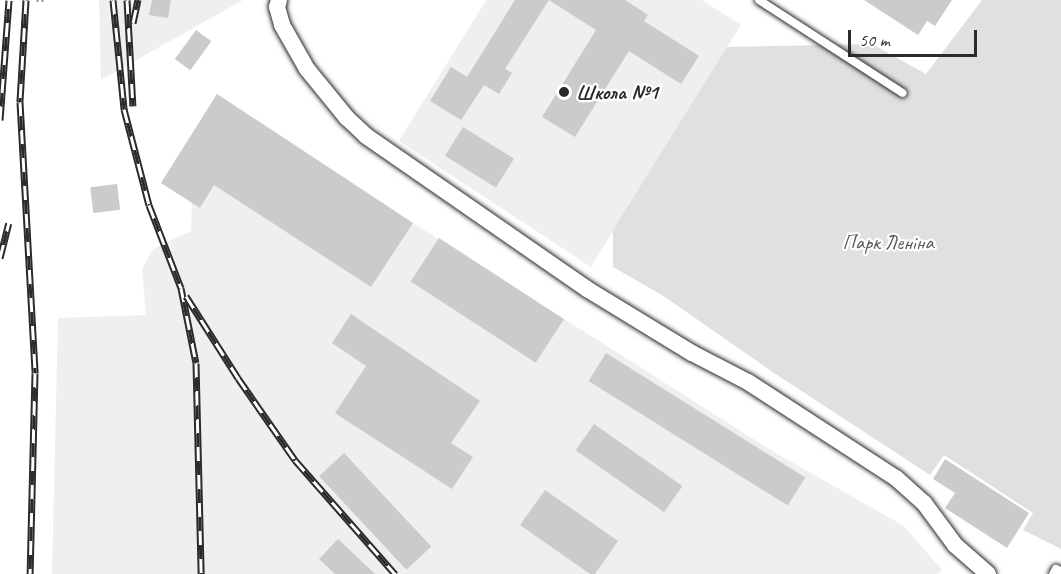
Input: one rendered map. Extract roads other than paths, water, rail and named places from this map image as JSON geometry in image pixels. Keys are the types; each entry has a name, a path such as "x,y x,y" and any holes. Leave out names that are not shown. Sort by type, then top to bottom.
{"street":[{"path":"279,0 277,7 282,25 307,69 347,118 366,136 587,290 692,353 748,382 896,478 924,502 955,545 988,574"}],"lane":[{"path":"759,0 903,93"},
{"path":"1053,574 1056,569 1061,571"}],"railway":[{"path":"0,120 9,0"},
{"path":"26,0 20,102 35,373 30,574"},
{"path":"113,0 124,109 149,205 181,288 196,363 201,574"},
{"path":"127,0 133,106"},
{"path":"133,23 138,0"},
{"path":"0,258 9,223"},
{"path":"186,296 238,378 295,460 395,574"}],"place":[{"name":"Школа №1","path":"564,92"}],"park label":[{"name":"Парк Леніна","path":"888,242"}]}
